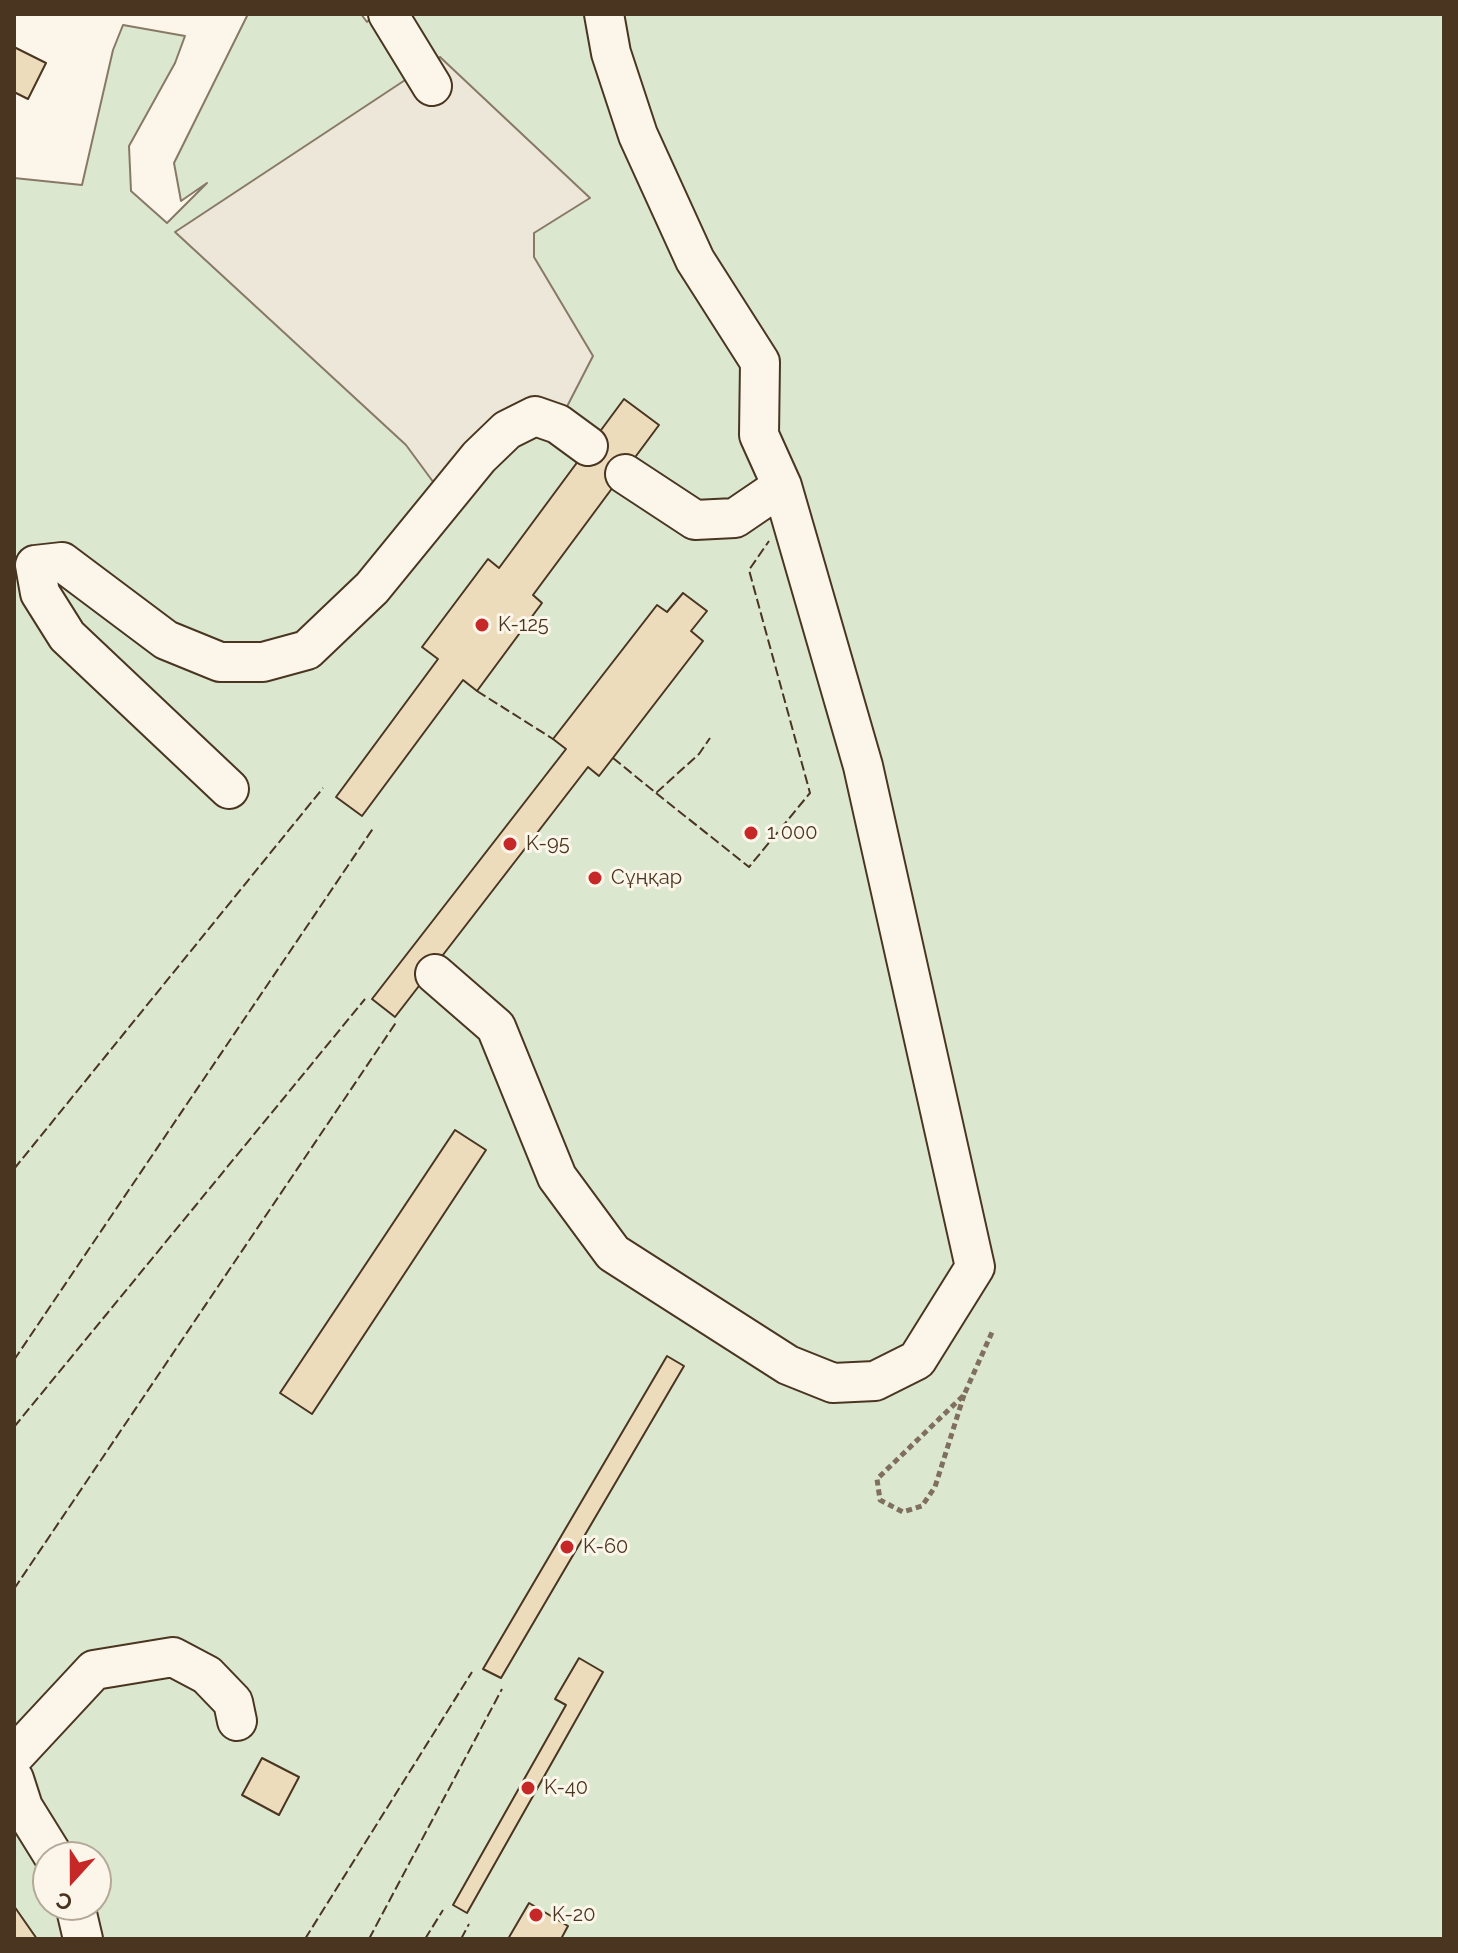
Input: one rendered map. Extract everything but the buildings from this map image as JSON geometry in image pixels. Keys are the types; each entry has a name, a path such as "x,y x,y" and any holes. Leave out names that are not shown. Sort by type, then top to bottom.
{"street":[{"path":"388,14 432,86"},
{"path":"435,974 496,1027 557,1177 613,1253 788,1365 833,1383 875,1381 917,1360 975,1267 863,766 782,486 759,435 760,362 695,260 638,135 611,53 604,14"},
{"path":"229,789 67,636 40,593 35,565 62,562 166,640 220,662 263,662 307,650 362,598 479,457 507,430 535,416 558,424 588,446"},
{"path":"625,474 695,520 735,518 782,486"},
{"path":"14,1756 94,1670 173,1657 207,1675 233,1702 237,1721"},
{"path":"14,1779 23,1807 44,1841"}],"path":[{"path":"964,1395 877,1479 880,1500 903,1512 922,1506 935,1487 964,1395 993,1330"}],"green space":[{"name":"Сұңқар","path":"248,14 361,14 367,22 375,14 1444,14 1444,1939 14,1939 14,178 82,185 113,50 123,25 185,36 175,63 129,146 131,191 167,223 207,183 181,201 174,163"}],"shaded area":[{"path":"440,57 590,198 534,233 534,257 593,356 558,424 535,416 445,498 406,445 175,232"}],"fence":[{"path":"656,793 749,867 810,793 749,570 769,541"},
{"path":"477,691 553,739"},
{"path":"613,758 656,793 699,754 710,738"},
{"path":"14,1169 323,788"},
{"path":"14,1360 374,827"},
{"path":"14,1427 365,999"},
{"path":"14,1589 397,1021"},
{"path":"305,1939 472,1672"},
{"path":"369,1939 502,1689"},
{"path":"425,1939 443,1910"},
{"path":"461,1939 469,1924"}],"place":[{"name":"K-125","path":"482,625"},
{"name":"1 000","path":"751,833"},
{"name":"K-95","path":"510,844"},
{"name":"Сұңқар","path":"595,878"},
{"name":"K-60","path":"567,1547"},
{"name":"K-40","path":"528,1788"},
{"name":"K-20","path":"536,1915"}]}
